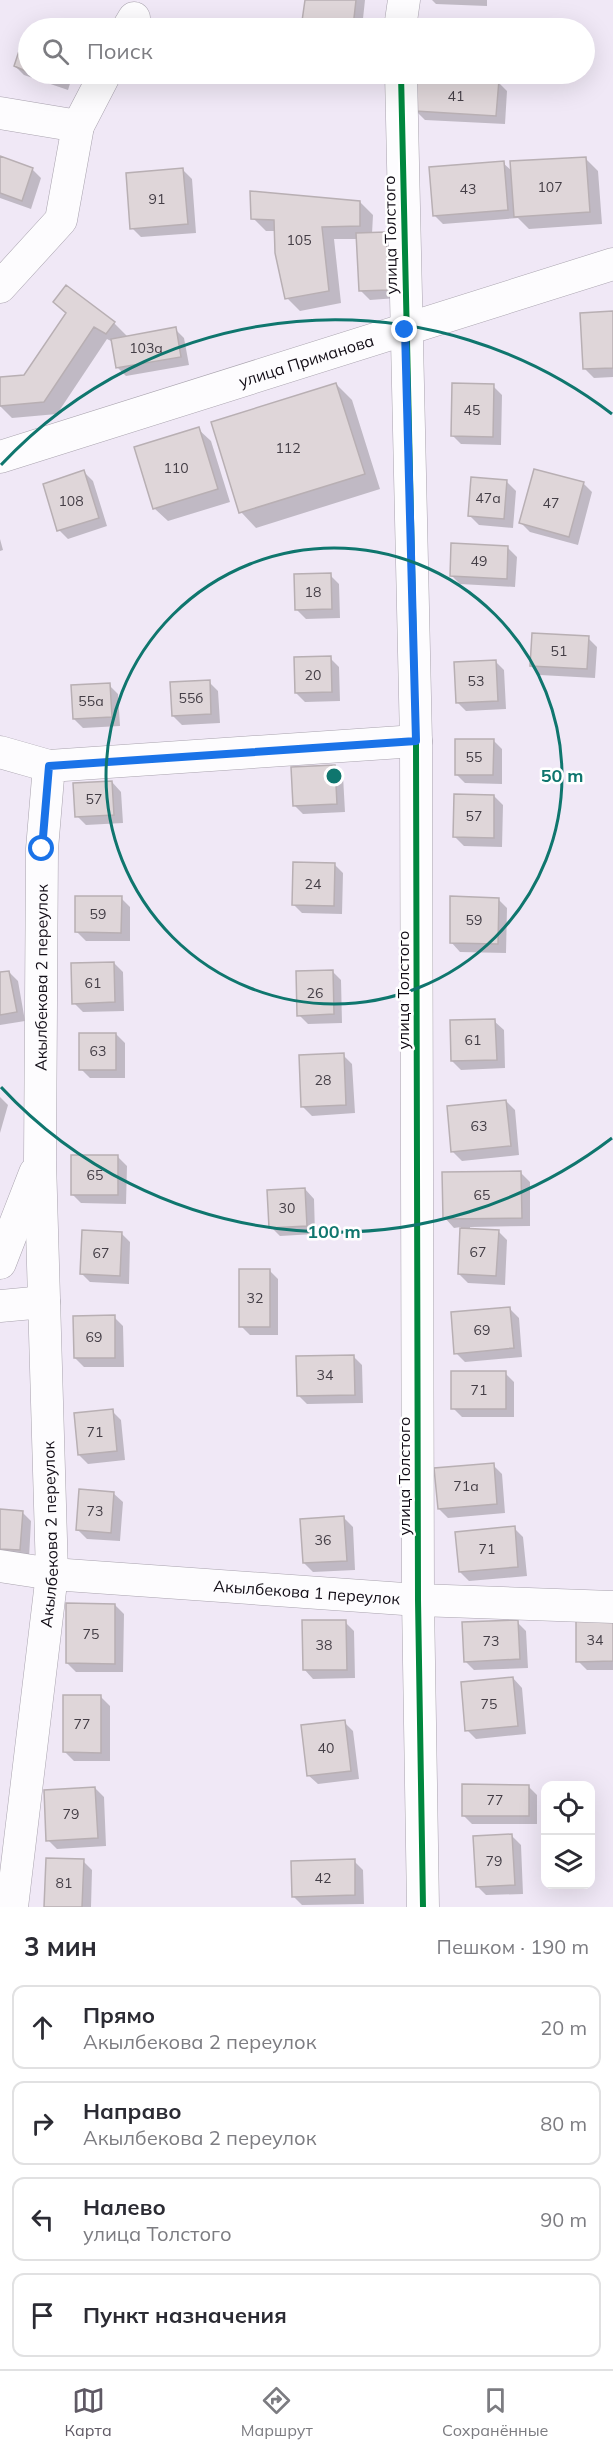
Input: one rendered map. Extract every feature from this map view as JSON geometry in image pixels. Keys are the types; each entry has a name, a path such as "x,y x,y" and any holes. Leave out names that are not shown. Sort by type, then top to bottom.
{"street":[{"path":"401,18 404,0"},
{"path":"0,288 61,220 78,126 100,84"},
{"name":"улица Толстого","path":"401,84 416,741 418,1600 423,1907"},
{"path":"0,113 78,126"},
{"name":"улица Приманова","path":"0,457 613,264"},
{"path":"0,752 49,766 416,741"},
{"name":"Акылбекова 2 переулок","path":"12,1907 52,1574 39,1161 42,849 49,766"},
{"name":"Акылбекова 2 переулок","path":"0,1263 39,1161"},
{"path":"0,1306 44,1302"},
{"name":"Акылбекова 1 переулок","path":"0,1566 52,1574 418,1600 613,1607"}],"building":[{"path":"305,0 356,0 354,18 302,18"},
{"path":"18,54 18,68 14,66"},
{"path":"416,84 499,84 496,116 415,111"},
{"path":"0,156 33,168 22,201 0,193"},
{"path":"586,157 590,212 514,217 510,161"},
{"path":"504,161 508,210 433,216 429,167"},
{"path":"183,168 188,224 130,229 126,173"},
{"path":"250,191 360,201 360,226 322,227 329,291 285,299 275,253 274,220 251,219"},
{"path":"386,232 389,290 359,291 356,233"},
{"path":"66,285 115,322 106,334 94,327 44,402 0,406 0,377 24,375 66,313 53,302"},
{"path":"613,311 613,368 583,369 580,313"},
{"path":"176,327 181,357 116,368 111,339"},
{"path":"336,383 365,474 239,513 211,422"},
{"path":"452,383 494,384 493,437 451,436"},
{"path":"199,427 218,489 153,509 134,447"},
{"path":"534,469 584,482 569,537 519,523"},
{"path":"84,470 99,518 57,531 43,484"},
{"path":"471,477 507,480 504,519 468,516"},
{"path":"451,543 508,546 507,579 450,576"},
{"path":"331,573 332,609 295,610 294,574"},
{"path":"532,633 589,636 587,669 530,666"},
{"path":"331,656 332,692 295,693 294,657"},
{"path":"496,660 498,701 456,703 454,662"},
{"path":"210,680 211,714 172,716 170,682"},
{"path":"110,683 112,717 73,719 71,685"},
{"path":"455,739 494,739 493,775 455,775"},
{"path":"335,765 337,804 293,806 291,767"},
{"path":"112,781 114,815 75,817 73,783"},
{"path":"454,794 494,795 494,838 453,837"},
{"path":"293,862 335,863 334,906 292,905"},
{"path":"75,896 122,896 121,933 75,932"},
{"path":"450,896 499,898 498,944 450,943"},
{"path":"114,962 115,1002 72,1004 71,963"},
{"path":"333,970 334,1014 297,1016 296,971"},
{"path":"9,971 17,1012 0,1015 0,972"},
{"path":"495,1019 497,1060 451,1061 450,1020"},
{"path":"79,1033 116,1033 116,1070 79,1070"},
{"path":"344,1053 346,1105 301,1107 299,1055"},
{"path":"506,1100 511,1146 451,1152 447,1106"},
{"path":"71,1155 118,1155 118,1195 71,1195"},
{"path":"521,1171 522,1218 443,1219 442,1172"},
{"path":"305,1188 307,1226 269,1228 267,1190"},
{"path":"460,1228 499,1230 496,1276 458,1274"},
{"path":"82,1230 122,1232 120,1276 80,1274"},
{"path":"239,1269 270,1269 270,1327 239,1327"},
{"path":"510,1307 514,1348 454,1354 451,1312"},
{"path":"115,1315 115,1358 74,1358 73,1316"},
{"path":"354,1355 355,1395 297,1396 296,1356"},
{"path":"451,1371 506,1371 506,1409 451,1409"},
{"path":"113,1409 117,1451 78,1455 74,1413"},
{"path":"494,1463 497,1504 438,1509 434,1468"},
{"path":"79,1489 114,1492 111,1533 76,1530"},
{"path":"0,1509 23,1511 20,1550 0,1549"},
{"path":"344,1516 347,1561 303,1563 300,1519"},
{"path":"515,1526 518,1567 459,1572 455,1532"},
{"path":"66,1603 115,1604 115,1664 66,1663"},
{"path":"613,1618 613,1661 576,1662 576,1619"},
{"path":"302,1620 346,1620 347,1670 303,1670"},
{"path":"518,1620 520,1659 464,1662 462,1622"},
{"path":"513,1677 518,1726 465,1731 461,1682"},
{"path":"63,1695 101,1695 101,1753 63,1752"},
{"path":"345,1720 351,1771 307,1776 301,1725"},
{"path":"462,1784 529,1785 529,1816 462,1816"},
{"path":"95,1787 98,1838 46,1841 44,1790"},
{"path":"512,1834 515,1885 476,1887 473,1836"},
{"path":"46,1858 84,1859 82,1907 44,1907"},
{"path":"355,1859 355,1895 292,1897 291,1861"}],"cycle path":[{"path":"401,84 416,741 418,1600 423,1907"}],"route":[{"path":"42,849 49,766 416,741 405,330"}]}
